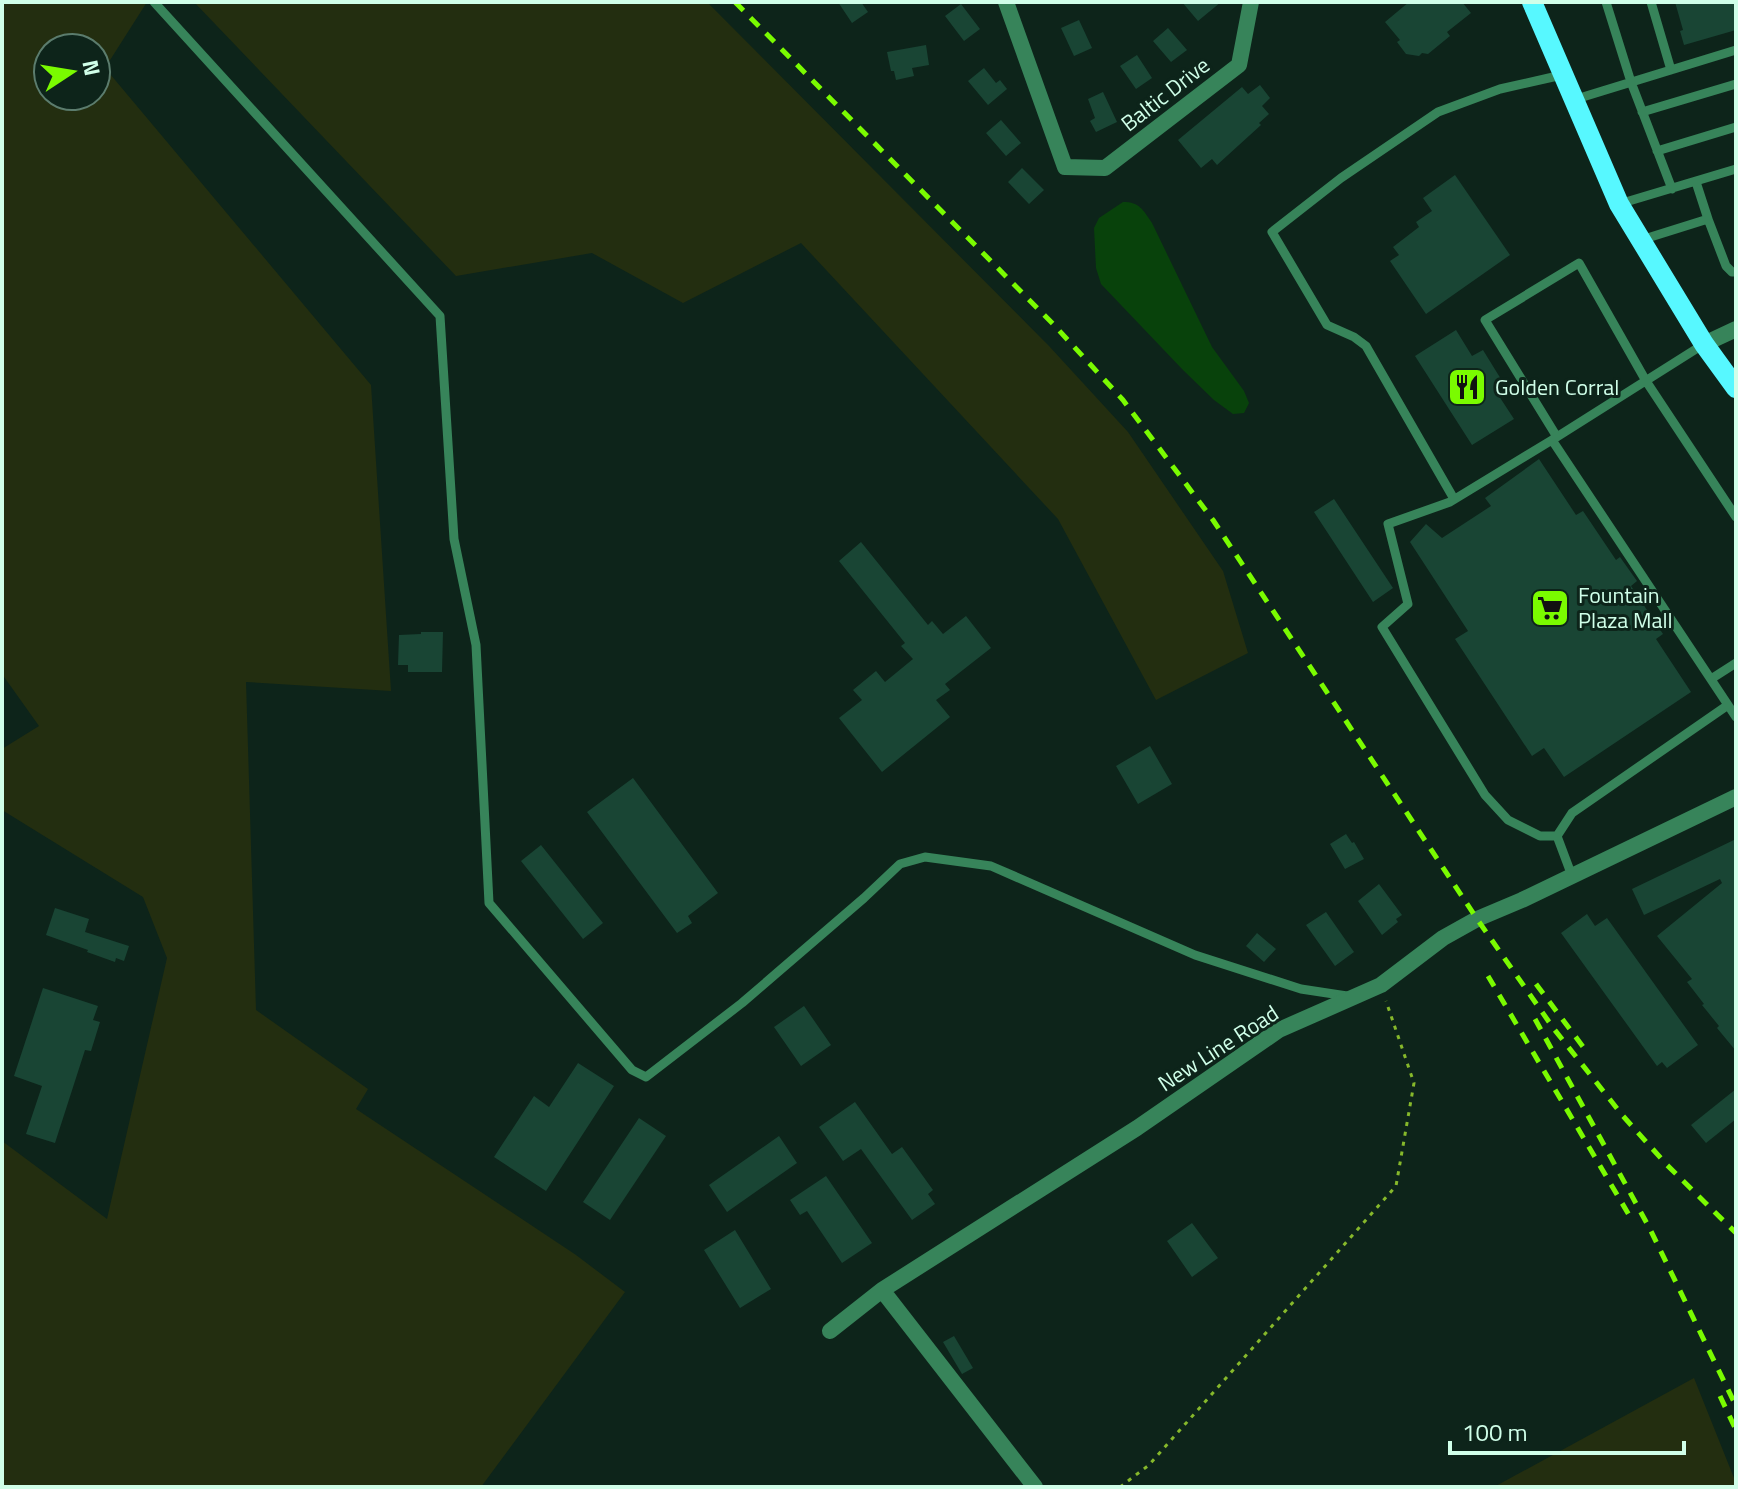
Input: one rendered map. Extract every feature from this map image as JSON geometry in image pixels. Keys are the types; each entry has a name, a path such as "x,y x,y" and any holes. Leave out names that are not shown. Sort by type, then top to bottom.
{"main road":[{"path":"1532,2 1619,204 1704,344 1736,388"}],"street":[{"name":"Baltic Drive","path":"1006,2 1065,167 1105,168 1239,65 1251,2"},
{"path":"1704,344 1736,329"},
{"name":"New Line Road","path":"830,1331 882,1290 1137,1128 1279,1030 1381,985 1443,938 1477,919 1736,797"},
{"path":"882,1290 1035,1487"}],"lane":[{"path":"154,2 440,316 454,539 476,645 489,903 632,1070 646,1077 742,1003 900,864 925,857 991,866 1195,955 1301,989 1355,997"},
{"path":"1606,2 1631,82 1672,189"},
{"path":"1651,2 1671,70"},
{"path":"1573,100 1736,50"},
{"path":"1454,499 1366,346 1327,325 1272,232 1341,178 1438,112 1500,89 1562,75"},
{"path":"1642,112 1736,84"},
{"path":"1657,151 1736,127"},
{"path":"1619,204 1736,169"},
{"path":"1696,182 1726,266 1736,272"},
{"path":"1641,240 1708,219"},
{"path":"1736,517 1646,381 1579,263 1485,320 1554,438 1736,717"},
{"path":"1557,836 1540,836 1508,820 1485,795 1382,627 1408,604 1388,524 1454,499 1704,344"},
{"path":"1711,679 1736,663"},
{"path":"1557,836 1572,813 1728,705"},
{"path":"1557,836 1572,876"}],"path":[{"path":"1120,1487 1149,1465 1396,1186 1414,1083 1381,985"}],"shaded area":[{"path":"2,2 147,2 112,57 112,32 32,32 32,112 112,112 112,76 371,385 391,691 246,682 256,1010 368,1089 356,1109 576,1255 625,1292 481,1487 2,1487 2,1141 107,1219 167,958 143,897 2,810 2,749 39,726 2,674"},
{"path":"194,2 707,2 1049,346 1128,432 1223,571 1248,653 1156,700 1058,519 801,243 683,303 592,253 456,276"},
{"path":"1123,202 1137,205 1152,223 1212,347 1244,391 1249,403 1244,413 1233,414 1214,400 1101,284 1096,268 1094,228 1099,218"},
{"path":"1694,1378 1736,1487 1494,1487"}],"building":[{"path":"838,2 861,2 868,12 852,23"},
{"path":"1182,2 1221,2 1198,21"},
{"path":"1409,2 1462,2 1471,13 1447,32 1450,36 1428,54 1406,54 1397,42 1400,40 1385,22"},
{"path":"1675,2 1736,2 1736,30 1684,45"},
{"path":"961,4 980,29 964,41 945,16"},
{"path":"1079,20 1092,48 1074,56 1061,28"},
{"path":"1168,28 1187,50 1171,62 1153,41"},
{"path":"926,45 929,65 912,68 914,76 896,80 887,52"},
{"path":"1137,55 1152,78 1136,89 1120,66"},
{"path":"984,68 996,83 1000,80 1007,89 988,105 968,81"},
{"path":"1260,85 1270,98 1262,106 1269,114 1217,165 1212,159 1201,168 1178,140 1242,87 1248,94"},
{"path":"1103,92 1117,122 1096,132 1090,121 1095,118 1088,99"},
{"path":"1001,120 1021,143 1006,156 986,133"},
{"path":"1022,168 1044,190 1029,204 1008,182"},
{"path":"1455,175 1510,255 1426,314 1390,261 1399,255 1393,247 1419,227 1416,222 1432,211 1423,198"},
{"name":"Golden Corral","path":"1456,330 1472,356 1483,350 1504,384 1495,390 1514,419 1472,445 1415,356"},
{"name":"Fountain Plaza Mall","path":"1539,459 1576,515 1583,511 1616,560 1620,557 1637,581 1631,586 1663,634 1656,639 1691,692 1564,777 1544,748 1532,756 1455,639 1468,631 1410,542 1426,524 1442,538 1491,506 1485,498"},
{"path":"1334,499 1393,588 1373,602 1314,512"},
{"path":"861,542 928,625 932,621 943,634 966,616 991,648 945,684 950,690 936,700 950,717 882,772 839,718 862,700 853,690 876,671 885,682 913,659 901,646 905,643 839,561"},
{"path":"443,632 442,672 408,672 408,665 398,665 399,635"},
{"path":"1150,746 1172,784 1138,804 1116,766"},
{"path":"633,778 718,893 688,916 692,923 677,933 587,812"},
{"path":"1346,834 1364,859 1345,869 1330,844"},
{"path":"1736,839 1736,1051 1687,982 1692,979 1657,936 1722,883 1720,879 1644,915 1632,889"},
{"path":"541,845 603,923 583,939 521,861"},
{"path":"1379,884 1402,915 1382,935 1358,901"},
{"path":"55,908 89,919 85,932 129,946 124,961 116,958 115,962 46,935"},
{"path":"1326,912 1354,952 1335,966 1306,925"},
{"path":"1587,914 1595,926 1607,918 1698,1045 1667,1068 1662,1062 1657,1066 1561,933"},
{"path":"1257,933 1276,949 1264,962 1246,946"},
{"path":"43,988 98,1006 93,1020 100,1022 91,1051 85,1050 55,1143 26,1134 42,1086 14,1076"},
{"path":"804,1006 831,1045 801,1066 774,1027"},
{"path":"578,1063 614,1086 546,1191 494,1157 534,1096 549,1107"},
{"path":"1736,1089 1736,1119 1706,1143 1691,1125"},
{"path":"855,1102 892,1154 902,1147 933,1190 928,1194 935,1204 912,1220 861,1149 843,1161 819,1127"},
{"path":"639,1118 666,1136 610,1220 583,1202"},
{"path":"779,1136 797,1163 727,1212 709,1185"},
{"path":"826,1176 872,1243 842,1263 807,1211 800,1215 790,1200"},
{"path":"1192,1223 1218,1258 1192,1277 1167,1241"},
{"path":"735,1230 771,1289 740,1308 704,1250"},
{"path":"954,1336 973,1368 962,1374 943,1342"}],"railway":[{"path":"735,2 1054,325 1123,400 1213,520 1477,919 1554,1029 1623,1116 1736,1233"},
{"path":"1488,976 1632,1220"},
{"path":"1536,984 1584,1048"},
{"path":"1535,1019 1650,1229 1736,1406"},
{"path":"1720,1396 1736,1430"}],"place":[{"name":"Golden Corral","path":"1467,387"},
{"name":"Fountain Plaza Mall","path":"1550,608"}]}
